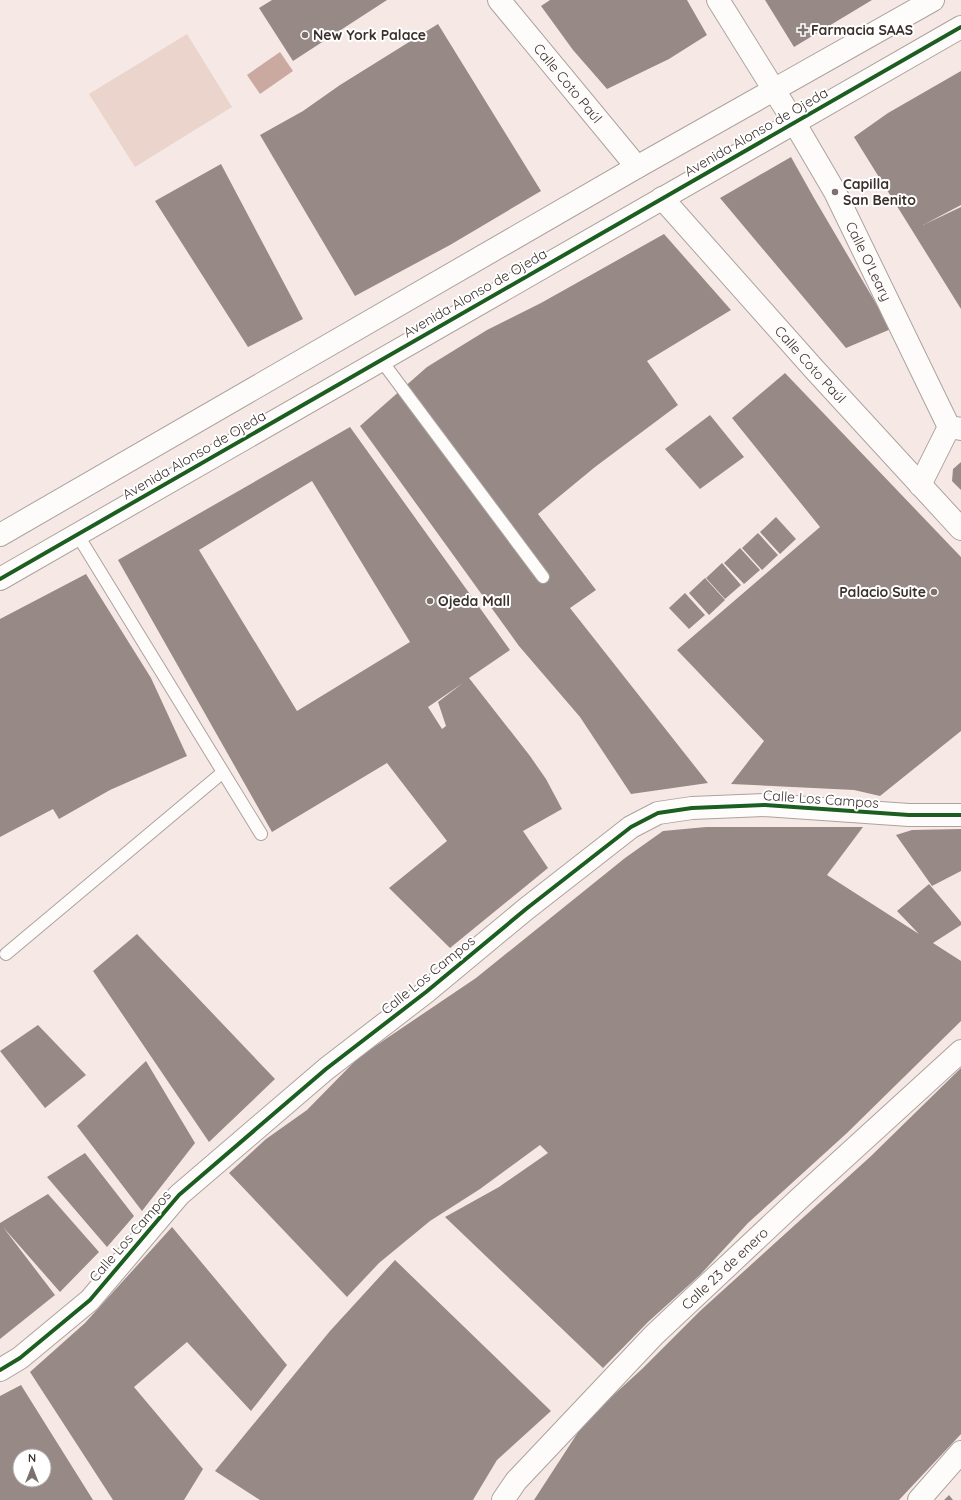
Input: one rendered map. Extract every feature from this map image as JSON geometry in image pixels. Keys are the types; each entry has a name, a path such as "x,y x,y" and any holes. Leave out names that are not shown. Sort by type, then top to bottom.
{"street":[{"name":"Calle Coto Paúl","path":"499,0 637,167"},
{"name":"Calle O'Leary","path":"718,0 794,122 835,192 955,428"},
{"name":"Avenida Alonso de Ojeda","path":"0,535 637,167 933,0"},
{"name":"Avenida Alonso de Ojeda","path":"0,579 961,27"},
{"name":"Calle Coto Paúl","path":"662,198 814,369 961,530"},
{"path":"920,485 955,428"},
{"name":"Calle Los Campos","path":"0,1370 20,1358 90,1300 179,1195 326,1069 426,992 526,909 631,827 658,813 699,808 765,805 909,815 961,815"},
{"name":"Calle 23 de enero","path":"503,1500 516,1481 654,1335 800,1198 961,1051"},
{"path":"919,1500 961,1452"}],"lane":[{"path":"381,360 543,577"},
{"path":"77,534 222,773 261,834"},
{"path":"6,954 222,773"}],"shaded area":[{"path":"187,34 232,107 135,167 89,94"},
{"path":"280,52 293,71 260,94 247,75"}],"building":[{"name":"New York Palace","path":"272,0 387,0 293,61 259,8"},
{"path":"550,0 687,0 707,35 669,59 607,89 573,50 541,6"},
{"name":"Farmacia SAAS","path":"765,0 872,0 794,47"},
{"path":"438,24 541,191 450,245 355,296 260,135 303,111 340,85"},
{"path":"961,71 961,205 923,225 961,207 961,309 854,137 888,113"},
{"path":"791,157 891,329 846,348 720,198"},
{"path":"221,164 303,319 248,347 155,201"},
{"path":"664,234 731,310 647,361 678,405 595,467 538,514 596,590 570,608 708,783 631,794 580,717 519,646 360,426 427,367 487,330 541,303"},
{"path":"785,373 961,557 961,731 880,796 854,790 731,784 764,741 677,650 820,527 732,418"},
{"path":"710,415 744,457 700,489 665,449"},
{"name":"Ojeda Mall","path":"350,427 510,650 469,678 530,756 546,779 562,809 523,831 548,868 450,948 389,888 447,841 387,763 272,832 118,560","holes":["312,481 410,642 297,711 199,550","463,683 438,702 446,726 442,729 428,707"]},
{"path":"961,462 961,490 952,481 953,469"},
{"path":"776,517 796,539 780,554 760,532"},
{"path":"758,533 778,555 762,570 742,548"},
{"path":"740,548 760,570 744,584 724,563"},
{"path":"722,563 741,585 725,599 706,578"},
{"path":"86,574 151,678 187,756 110,790 59,819 53,809 0,837 0,619"},
{"path":"705,578 725,600 709,615 689,593"},
{"path":"685,593 705,615 689,629 669,608"},
{"path":"706,827 863,827 827,875 919,934 897,911 929,884 961,922 961,925 933,943 961,961 961,1021 847,1133 748,1223 700,1275 648,1322 603,1368 445,1217 499,1187 548,1153 540,1145 480,1189 430,1221 379,1263 347,1297 229,1173 266,1139 307,1110 359,1057 476,978 625,858 663,831"},
{"path":"961,829 961,871 932,886 896,835 912,830"},
{"path":"137,934 275,1079 209,1142 93,971"},
{"path":"38,1025 86,1075 45,1108 0,1051"},
{"path":"146,1061 195,1143 142,1211 77,1126"},
{"path":"961,1068 961,1434 899,1500 534,1500 586,1420 642,1369 700,1311 870,1157"},
{"path":"85,1153 134,1216 107,1247 47,1177"},
{"path":"48,1194 99,1252 60,1292 3,1227 55,1295 0,1339 0,1223"},
{"path":"172,1227 287,1365 251,1411 187,1342 134,1387 203,1469 184,1500 113,1500 30,1372 85,1323"},
{"path":"395,1260 551,1411 497,1460 473,1500 260,1500 215,1471 330,1331"},
{"path":"21,1385 93,1500 0,1500 0,1396"},
{"path":"949,1495 953,1500 944,1500"}],"cycle path":[{"path":"0,579 961,27"},
{"path":"0,1370 20,1358 90,1300 179,1195 326,1069 426,992 526,909 631,827 658,813 692,808 765,805 909,815 961,815"}],"place":[{"name":"Farmacia SAAS","path":"803,30"},
{"name":"New York Palace","path":"305,35"},
{"name":"Capilla San Benito","path":"835,192"},
{"name":"Palacio Suite","path":"934,592"},
{"name":"Ojeda Mall","path":"430,601"}]}
